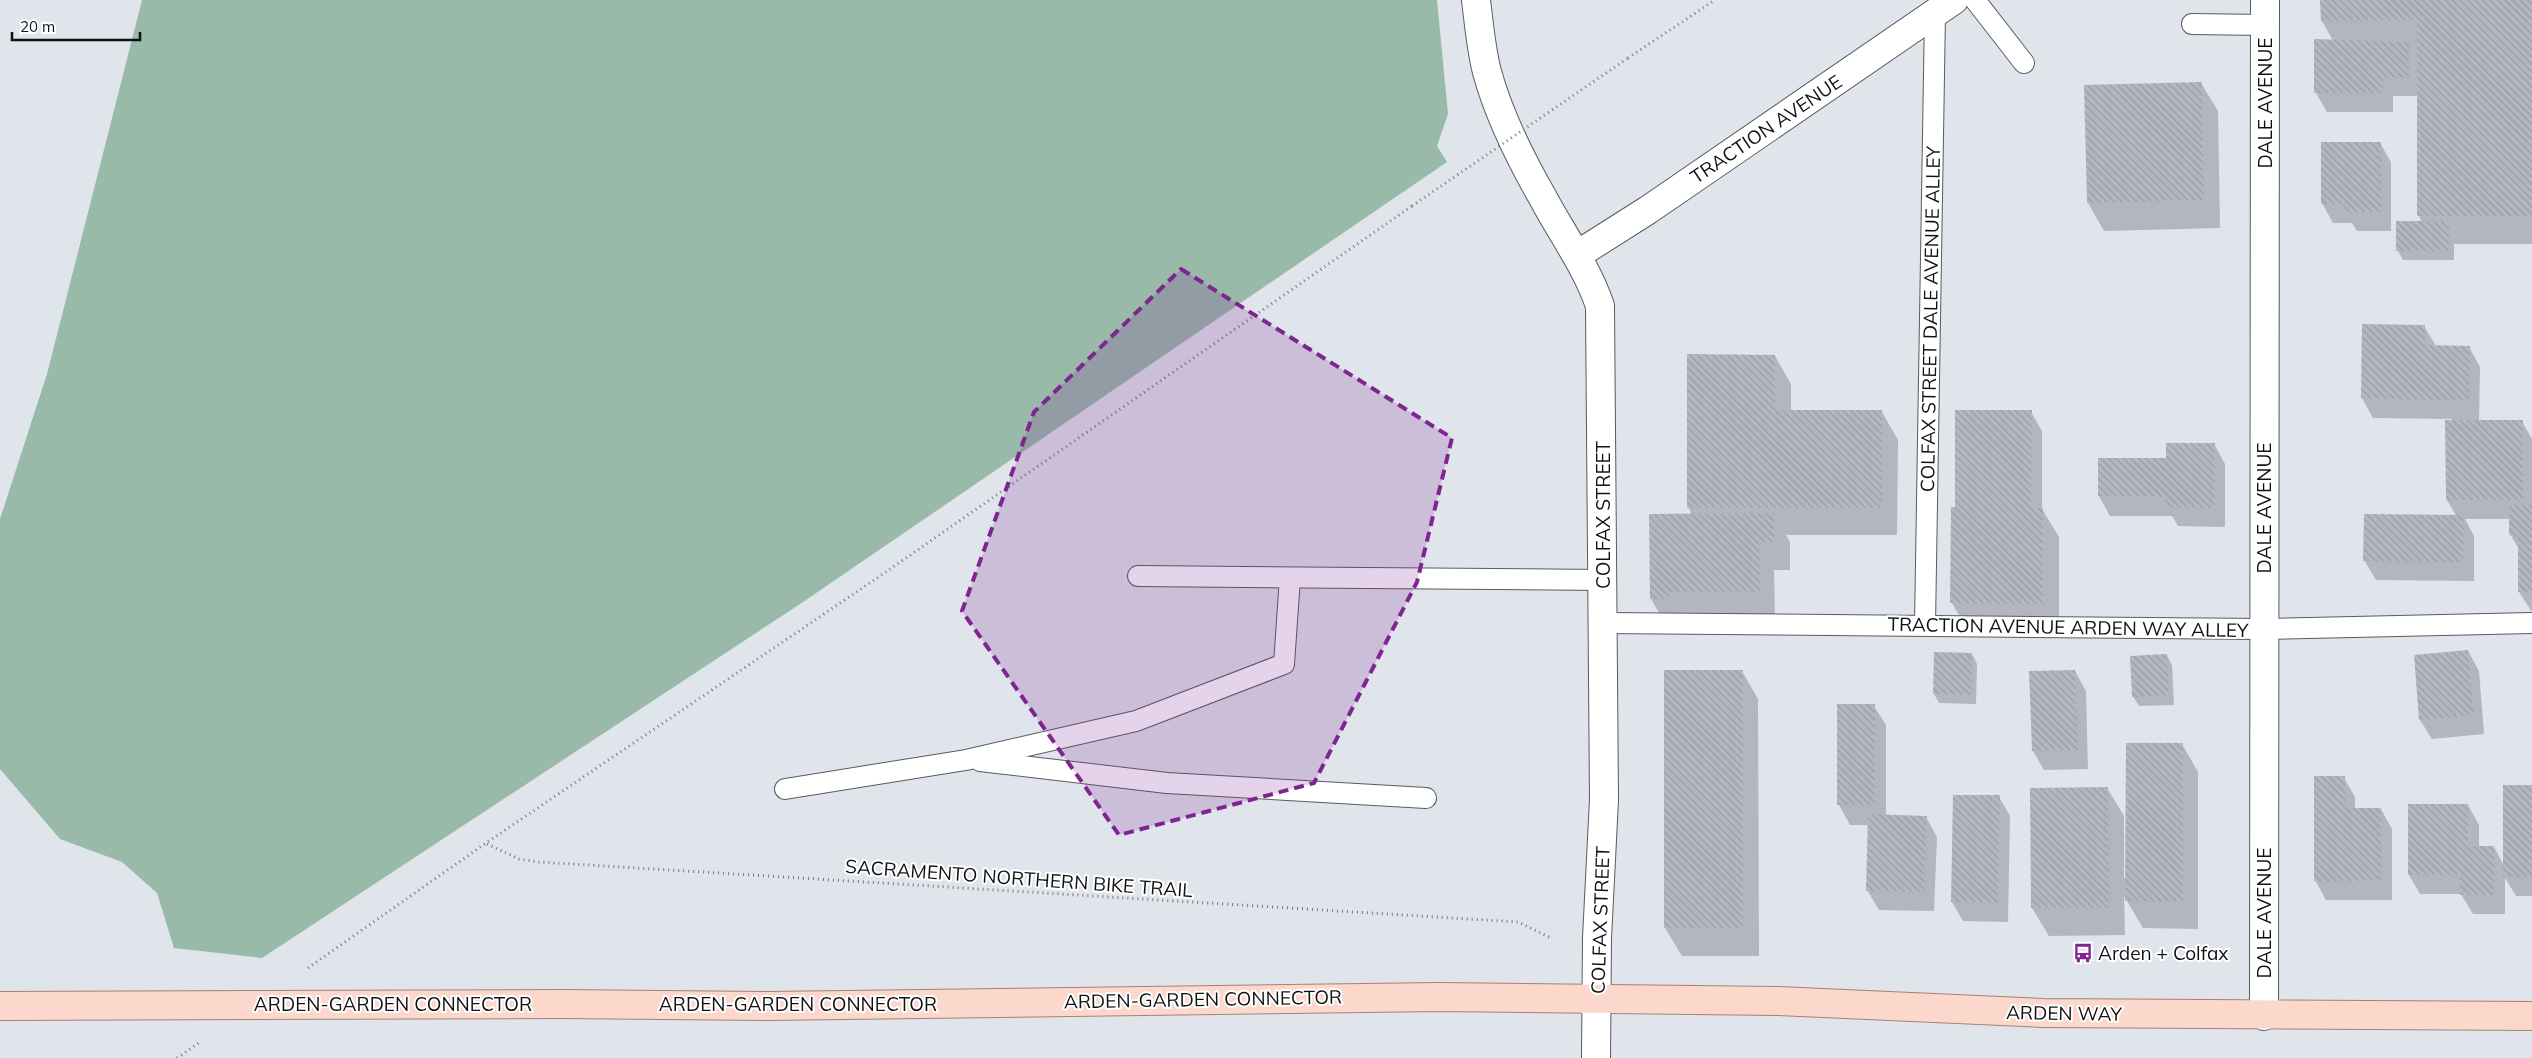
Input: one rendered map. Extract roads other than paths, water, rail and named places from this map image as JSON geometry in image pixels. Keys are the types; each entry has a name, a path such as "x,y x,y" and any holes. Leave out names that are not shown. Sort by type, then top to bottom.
{"main road":[{"name":"ARDEN-GARDEN CONNECTOR","path":"0,1006 561,1004 768,1006 1141,999 1597,999"},
{"name":"ARDEN WAY","path":"1597,999 1778,1001 2043,1013 2264,1016 2532,1016"}],"street":[{"name":"COLFAX STREET","path":"1476,0 1486,71 1497,103 1520,155 1595,290 1601,315 1604,800 1596,1058"},
{"name":"TRACTION AVENUE","path":"1577,255 1648,210 1945,7"},
{"name":"DALE AVENUE","path":"2264,1016 2265,13"}],"lane":[{"path":"1975,0 2024,63"},
{"name":"COLFAX STREET DALE AVENUE ALLEY","path":"1925,626 1945,7"},
{"path":"2192,24 2265,13"},
{"path":"1138,576 1604,580"},
{"path":"785,789 966,760 1136,721 1284,664 1290,578"},
{"name":"TRACTION AVENUE ARDEN WAY ALLEY","path":"1604,623 2264,629 2532,623"},
{"path":"966,760 1167,784 1426,798"}],"place":[{"name":"Arden + Colfax","path":"2083,953"}]}
